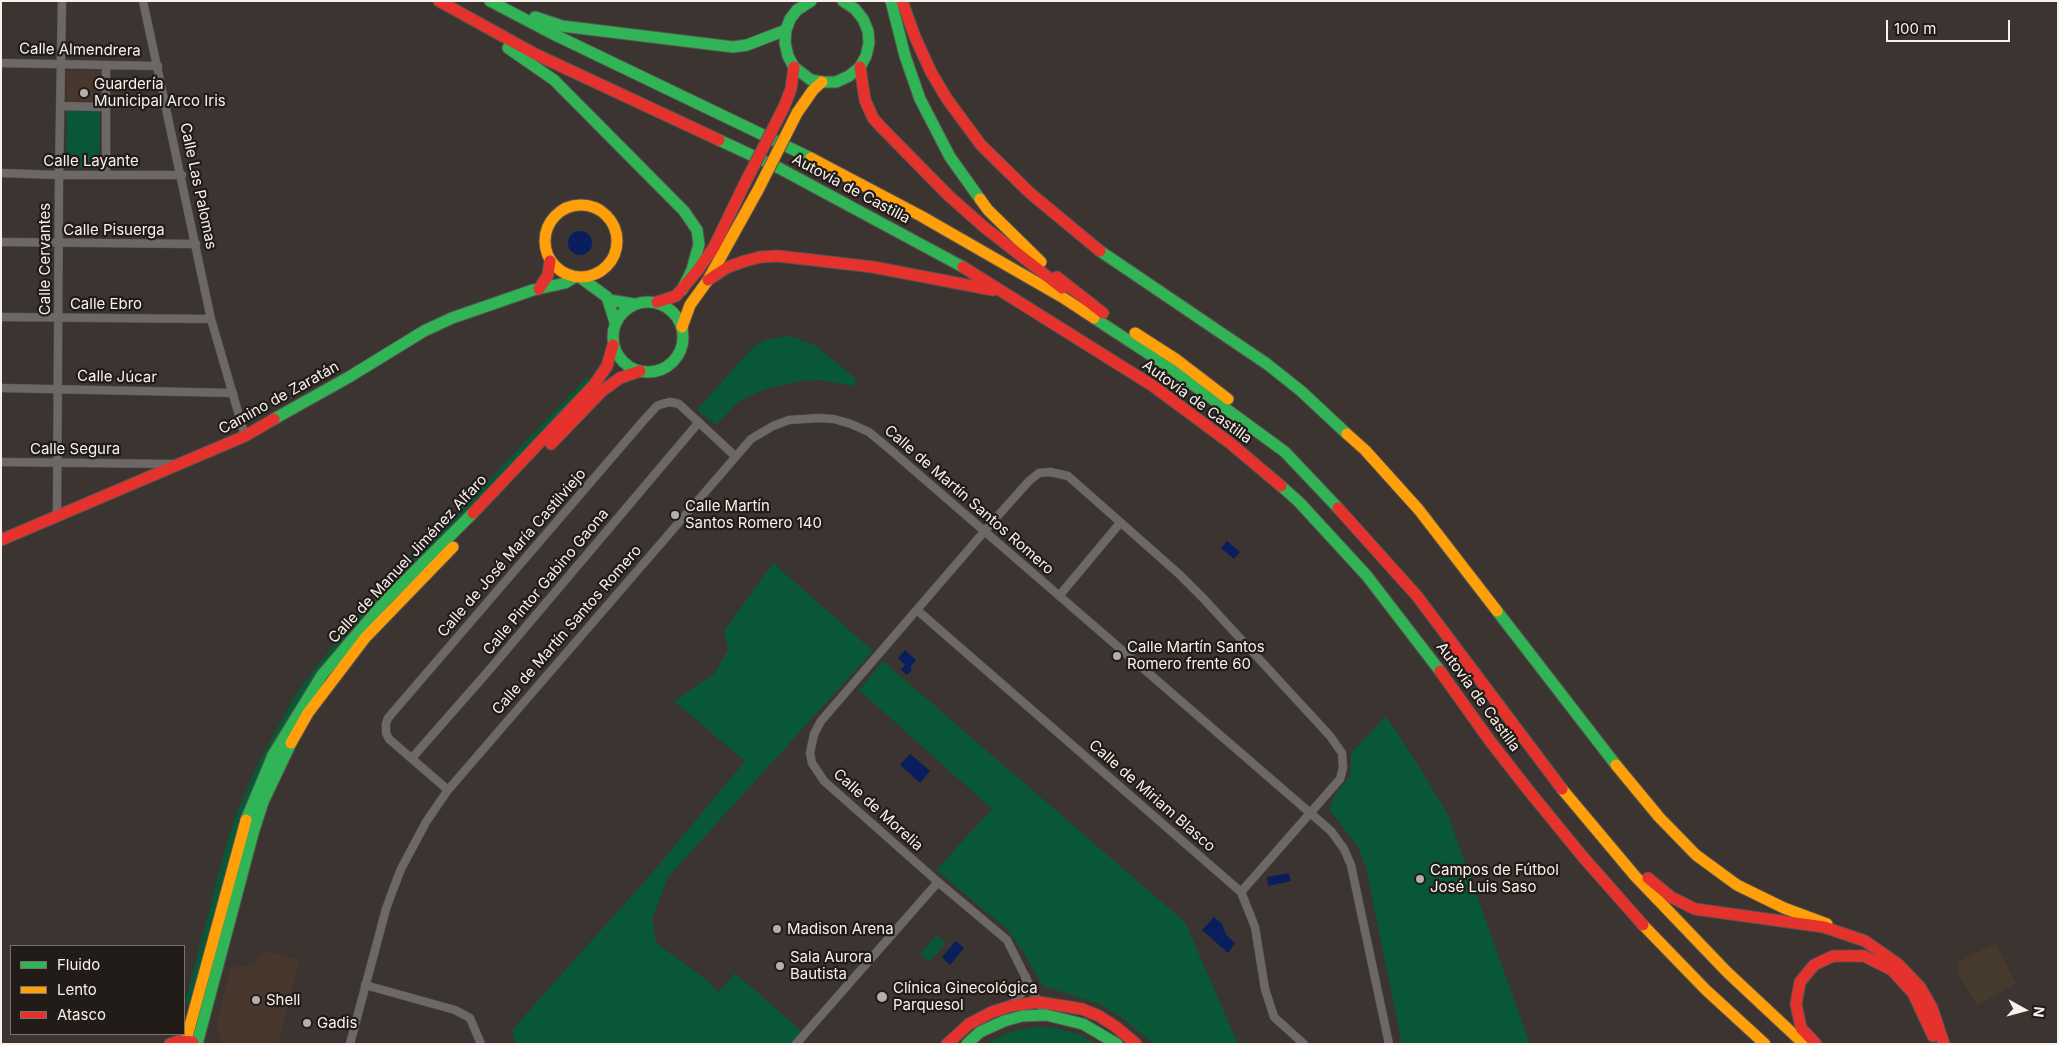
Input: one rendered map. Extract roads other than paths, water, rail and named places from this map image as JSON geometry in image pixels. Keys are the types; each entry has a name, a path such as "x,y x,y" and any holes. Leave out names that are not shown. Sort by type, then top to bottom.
{"main road":[{"name":"Autovía de Castilla","path":"439,1 535,54 780,168 981,277 1153,386 1230,443 1299,502 1394,607 1490,741 1583,857 1633,915 1764,1044"},
{"name":"Autovía de Castilla","path":"490,1 553,34 795,149 921,216 1062,297 1169,367 1285,452 1361,532 1417,596 1585,817 1672,916 1727,972 1804,1044"},
{"path":"499,1 543,21 562,26 705,45 733,47 748,45 786,30"},
{"path":"811,1 797,10 790,19 786,30 785,43 788,56 794,67 807,77 822,82 836,82 849,76 860,67 868,50 868,31 864,19 856,5 843,1"},
{"path":"891,1 905,56 920,99 950,157 982,203 1020,244 1059,279 1103,313"},
{"path":"902,1 915,37 931,72 947,99 981,145 1030,193 1100,250 1267,364 1301,391 1365,450 1419,510 1586,727 1659,816 1696,854 1737,885 1784,908 1852,931 1898,964 1920,987 1932,1008 1944,1044"},
{"path":"458,13 554,80 684,211 697,230 699,244 692,270 682,290"},
{"path":"615,322 607,297 602,279 604,270 616,252 616,231 609,218 598,209 584,205 569,207 552,220 546,233 547,254 550,261 564,274 578,278 607,297 622,303 657,302 672,298 682,290 714,246 784,107 794,67"},
{"path":"860,67 865,100 873,118 949,196 1021,258 1062,288 1177,360 1242,410 1285,452"},
{"path":"634,304 620,314 615,322 612,333 613,345 623,362 640,371 660,370 670,365 677,357 681,348 682,327 690,305 708,280 758,190 797,113 822,82"},
{"path":"708,280 728,267 745,261 760,257 778,256 873,267 1002,292"},
{"path":"539,289 548,275 550,261"},
{"path":"578,278 593,276 604,270"},
{"name":"Camino de Zaratán","path":"1,540 246,436 349,377 424,331 458,315 578,278"},
{"path":"657,302 673,312 682,327"},
{"name":"Calle de Manuel Jiménez Alfaro","path":"192,1043 241,833 273,755 298,712 322,675 386,600 450,537 594,385 607,366 613,345"},
{"name":"Calle de Manuel Jiménez Alfaro","path":"192,1043 216,967 263,802 285,754 308,713 365,638 602,391 620,378 640,371"},
{"path":"1585,817 1606,832 1656,886 1671,897 1695,909 1824,927 1865,941"},
{"path":"1816,1044 1801,1028 1796,1004 1800,982 1814,965 1833,956 1864,956 1892,970 1914,993 1936,1044"},
{"path":"947,1044 969,1024 992,1012 1012,1006 1038,1002 1082,1009 1116,1027 1136,1044"},
{"path":"967,1044 980,1032 1004,1021 1022,1016 1046,1015 1083,1024 1117,1044"},
{"path":"1737,1019 1752,1044"},
{"path":"170,1044 179,1040 192,1043"}],"street":[{"name":"Calle Cervantes","path":"57,516 58,243 62,1"},
{"name":"Calle Las Palomas","path":"143,1 182,175 211,319 246,436"},
{"name":"Calle Almendrera","path":"1,63 158,66"},
{"path":"106,65 106,174"},
{"path":"60,106 106,108"},
{"name":"Calle Layante","path":"1,173 182,175"},
{"name":"Calle Pisuerga","path":"1,242 196,244"},
{"name":"Calle Ebro","path":"1,317 211,319"},
{"name":"Calle Júcar","path":"1,388 233,393"},
{"name":"Calle de José María Castilviejo","path":"448,790 390,739 386,733 388,718 658,406 670,402 679,404 736,456"},
{"name":"Calle de Martín Santos Romero","path":"350,1044 386,909 401,869 426,822 448,790 751,439 773,426 789,420 819,418 842,421 868,432 1311,812 1336,837 1351,865 1389,1044"},
{"name":"Calle Pintor Gabino Gaona","path":"412,758 700,422"},
{"name":"Calle Segura","path":"1,462 180,464"},
{"path":"149,463 153,471 149,478"},
{"name":"Calle de Morelia","path":"1046,1015 1007,940 824,782 812,762 810,753 814,734 821,721 1029,481 1039,473 1050,472 1068,476 1179,574 1330,736 1342,753 1343,768 1340,778 1241,892"},
{"path":"1059,596 1120,523"},
{"name":"Calle de Miriam Blasco","path":"917,610 1241,892 1255,927 1265,989 1274,1017 1304,1044"},
{"path":"796,1044 938,882"},
{"path":"1012,1006 1021,994 1026,977"},
{"path":"365,985 456,1010 470,1018 480,1044"}],"place":[{"name":"Guardería Municipal Arco Iris","path":"84,93"},
{"name":"Calle Martín Santos Romero 140","path":"675,515"},
{"name":"Calle Martín Santos Romero frente 60","path":"1117,656"},
{"name":"Campos de Fútbol José Luis Saso","path":"1420,879"},
{"name":"Madison Arena","path":"777,929"},
{"name":"Sala Aurora Bautista","path":"780,966"},
{"name":"Clínica Ginecológica Parquesol","path":"882,997"},
{"name":"Shell","path":"256,1000"},
{"name":"Gadis","path":"307,1023"}]}
